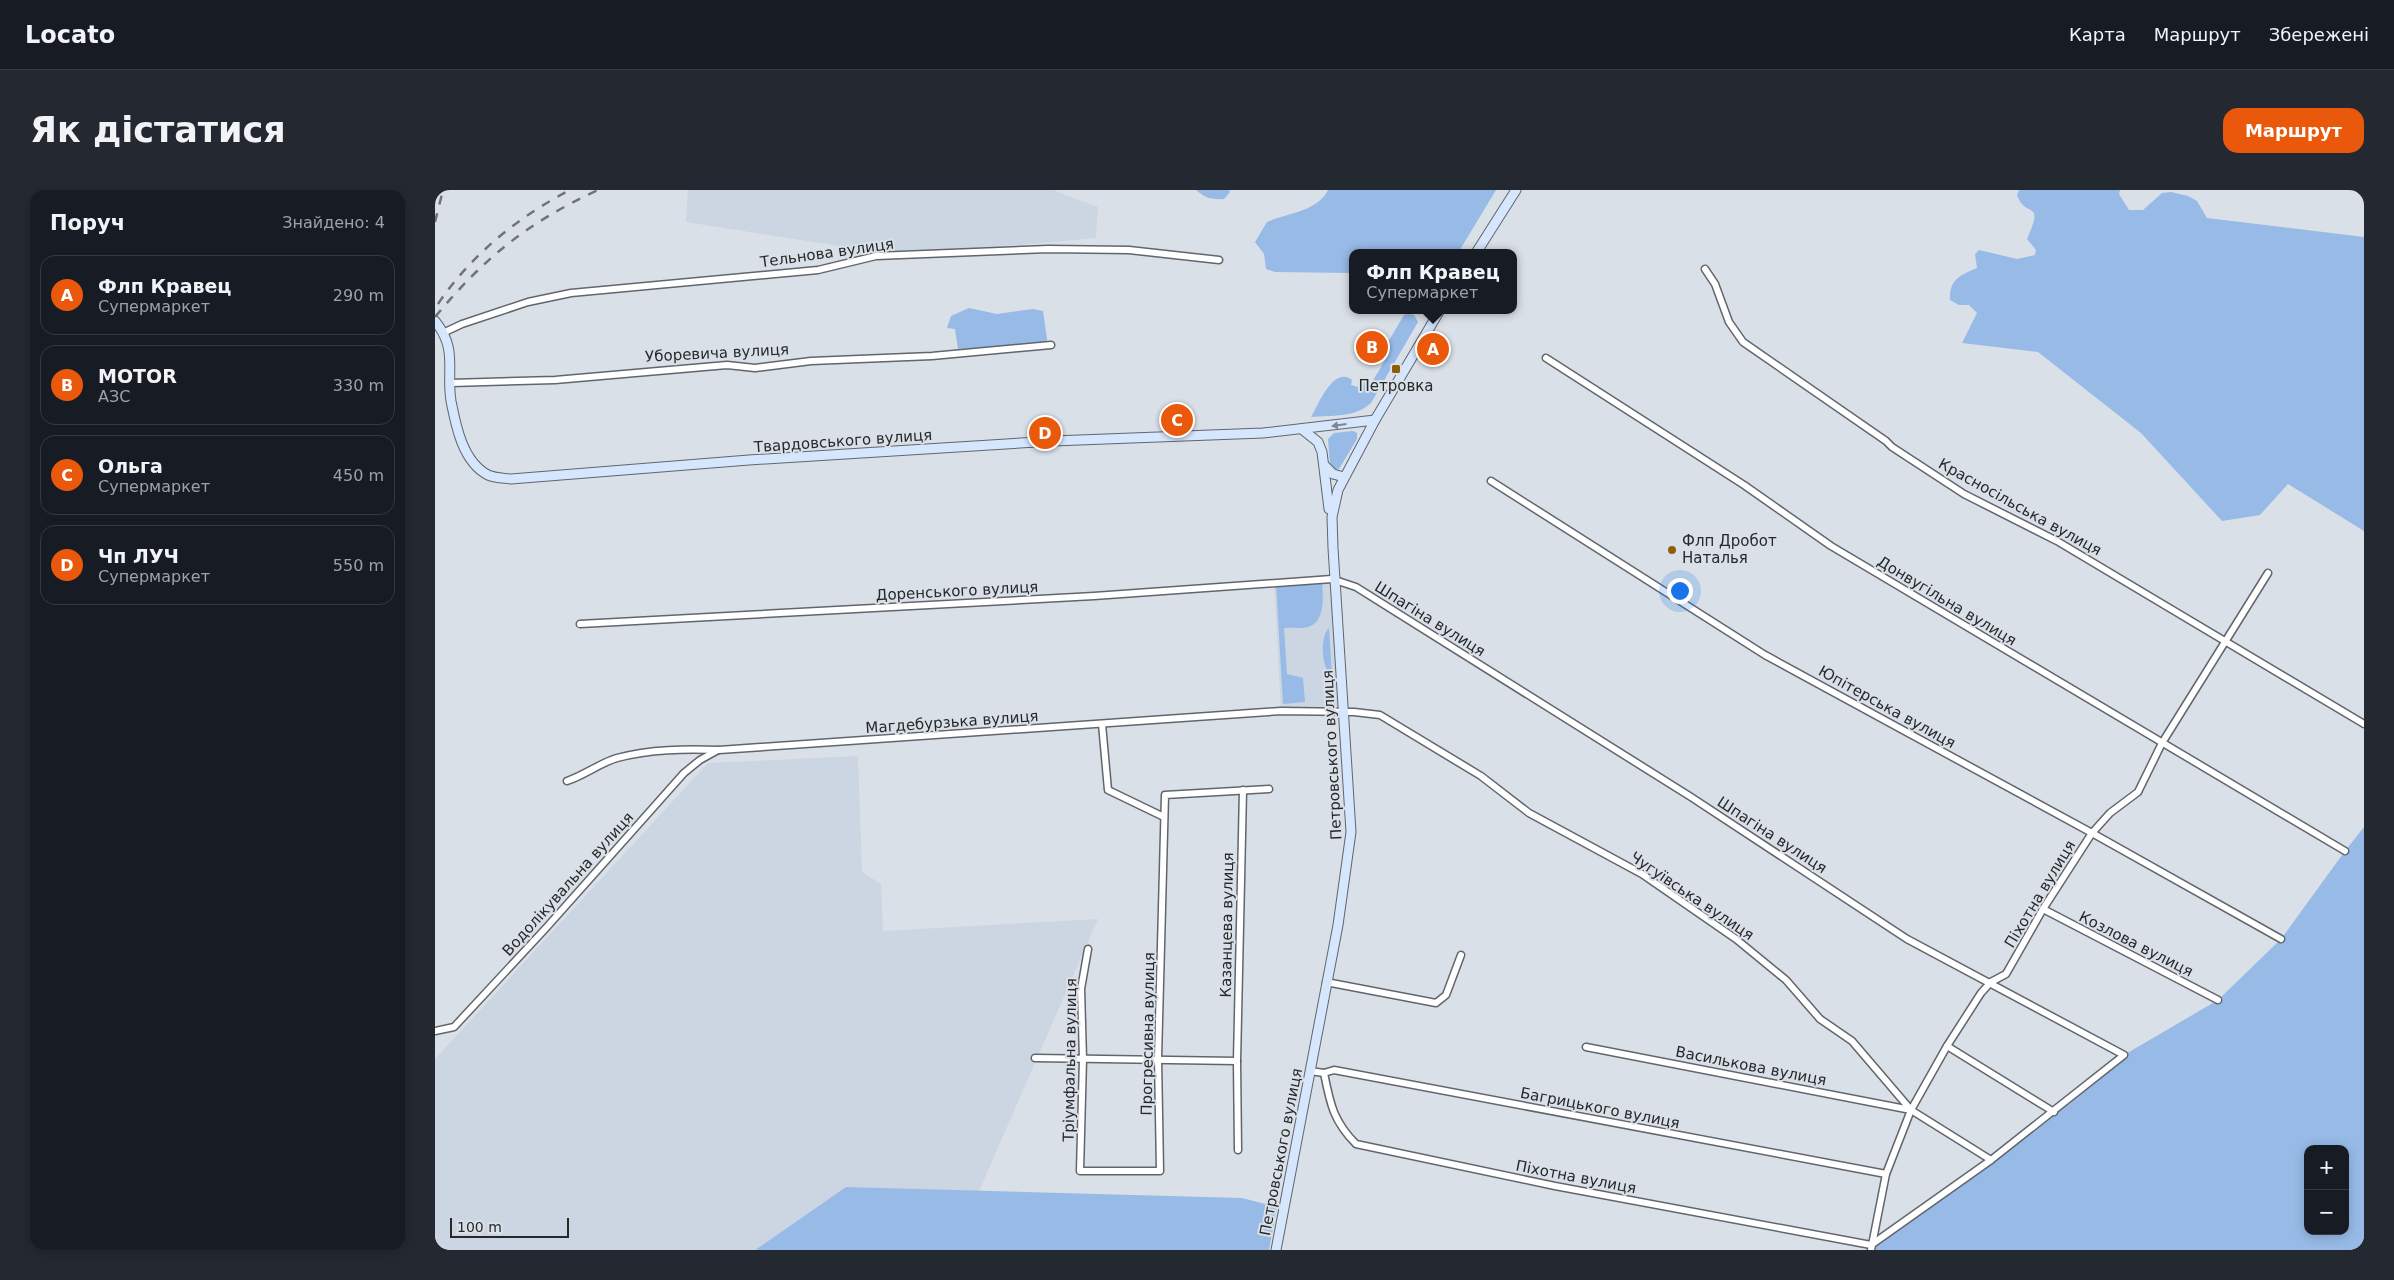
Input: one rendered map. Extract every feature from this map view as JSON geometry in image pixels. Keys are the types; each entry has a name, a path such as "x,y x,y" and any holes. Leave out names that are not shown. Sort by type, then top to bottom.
{"main road":[{"path":"1479,249 1516,190"},
{"name":"Петровського вулиця","path":"1276,1250 1348,870 1351,832 1345,712 1333,548 1334,503 1344,477 1375,420 1438,314"},
{"path":"435,321 445,332 451,356 451,383"},
{"name":"Твардовського вулиця","path":"451,383 451,400 466,454 477,468 490,476 511,479 749,460 1053,441 1303,430 1375,420"},
{"path":"1303,430 1318,442 1325,466 1333,548"},
{"path":"1325,466 1333,474 1344,477"}],"street":[{"name":"Тельнова вулиця","path":"445,332 462,324 528,302 571,293 818,270 877,256 1049,249 1129,250 1219,260"},
{"name":"Красносільська вулиця","path":"1705,269 1715,284 1729,322 1743,342 1886,441 1892,448 1964,494 2057,541 2364,724"},
{"name":"Уборевича вулиця","path":"451,383 555,380 727,365 755,368 811,361 932,356 1051,345"},
{"name":"Донвугільна вулиця","path":"1547,358 1744,485 1831,546 2345,851"},
{"name":"Юпітерська вулиця","path":"1491,481 1765,655 2092,833 2281,939"},
{"name":"Піхотна вулиця","path":"1324,1073 1330,1105 1341,1129 1355,1144 1555,1186 1871,1248 1886,1174 1911,1110 1947,1046 1981,993 1991,982 2006,974 2043,910 2092,833 2110,813 2138,792 2162,743 2268,573"},
{"name":"Доренського вулиця","path":"580,624 1084,596 1274,581 1335,579"},
{"name":"Шпагіна вулиця","path":"1335,579 1356,587 1691,797 1907,938 2124,1055 2054,1112 1871,1248"},
{"name":"Магдебурзька вулиця","path":"567,781 585,775 615,759 682,749 719,750 1281,711 1345,712"},
{"name":"Чугуївська вулиця","path":"1345,712 1380,715 1481,776 1529,813 1642,874 1736,939 1785,980 1820,1019 1852,1041 1911,1110"},
{"path":"1102,724 1108,790 1164,817"},
{"name":"Водолікувальна вулиця","path":"435,1031 454,1027 547,928 684,773 700,760 719,750"},
{"name":"Прогресивна вулиця","path":"1080,1171 1160,1171 1158,1058 1165,795 1269,789"},
{"name":"Казанцева вулиця","path":"1237,1150 1243,790"},
{"name":"Козлова вулиця","path":"2043,910 2218,1000"},
{"name":"Тріумфальна вулиця","path":"1080,1171 1083,1059 1081,989 1088,949"},
{"path":"1327,982 1436,1003 1446,995 1461,955"},
{"path":"1947,1046 2054,1112"},
{"name":"Василькова вулиця","path":"1585,1047 1911,1110"},
{"path":"1035,1058 1158,1058 1237,1061"},
{"name":"Багрицького вулиця","path":"1310,1070 1324,1073 1335,1070 1886,1174"},
{"path":"1911,1110 1991,1160"}],"shaded area":[{"path":"688,190 1053,190 1098,207 1096,238 897,256 860,252 852,248 686,222"},
{"path":"1196,190 1229,190 1230,192 1224,199 1216,199 1206,197"},
{"path":"1328,190 1496,190 1460,249 1349,249 1349,273 1275,272 1266,269 1264,254 1255,242 1267,222 1301,211 1317,203"},
{"path":"2019,190 2120,190 2119,194 2129,210 2143,210 2162,193 2171,192 2188,196 2197,201 2207,218 2364,237 2364,531 2288,484 2260,515 2222,521 2141,433 2038,352 1962,343 1977,313 1969,305 1959,305 1950,300 1950,293 1957,279 1977,268 1975,254 1979,250 2017,259 2035,255 2036,250 2027,239 2034,214 2021,202 2017,195"},
{"path":"969,308 997,314 1033,309 1043,311 1048,346 958,349 955,329 947,328 951,316"},
{"path":"1404,315 1414,315 1418,322 1371,403 1365,408 1351,413 1311,417 1327,388 1339,378 1345,377 1352,380 1351,385 1362,388 1366,379 1371,384 1388,355 1384,349"},
{"path":"1353,431 1357,433 1357,439 1339,469 1335,470 1330,465 1328,439 1334,433"},
{"path":"1332,579 1339,712 1281,711 1274,581"},
{"path":"1322,581 1322,607 1318,620 1308,627 1284,628 1287,674 1303,678 1305,702 1283,704 1276,583"},
{"path":"1329,628 1331,677 1325,667 1323,652 1324,638"},
{"path":"858,756 862,872 881,884 883,931 1098,919 979,1191 846,1187 755,1250 435,1250 435,1059 708,763"},
{"path":"2364,827 2364,1250 1871,1250 1871,1245 1991,1160 2124,1055 2218,1000 2281,939"},
{"path":"846,1187 1242,1198 1277,1207 1269,1250 755,1250"}],"railway":[{"path":"435,222 443,190"},
{"path":"438,304 465,269 497,239 532,212 570,190"},
{"path":"435,317 472,276 509,243 550,215 598,190"}],"place":[{"name":"MOTOR","path":"1372,347"},
{"name":"Флп Кравец","path":"1433,349"},
{"name":"Петровка","path":"1396,369"},
{"name":"Ольга","path":"1177,420"},
{"name":"Чп ЛУЧ","path":"1045,433"},
{"name":"Флп Дробот Наталья","path":"1672,550"}]}
